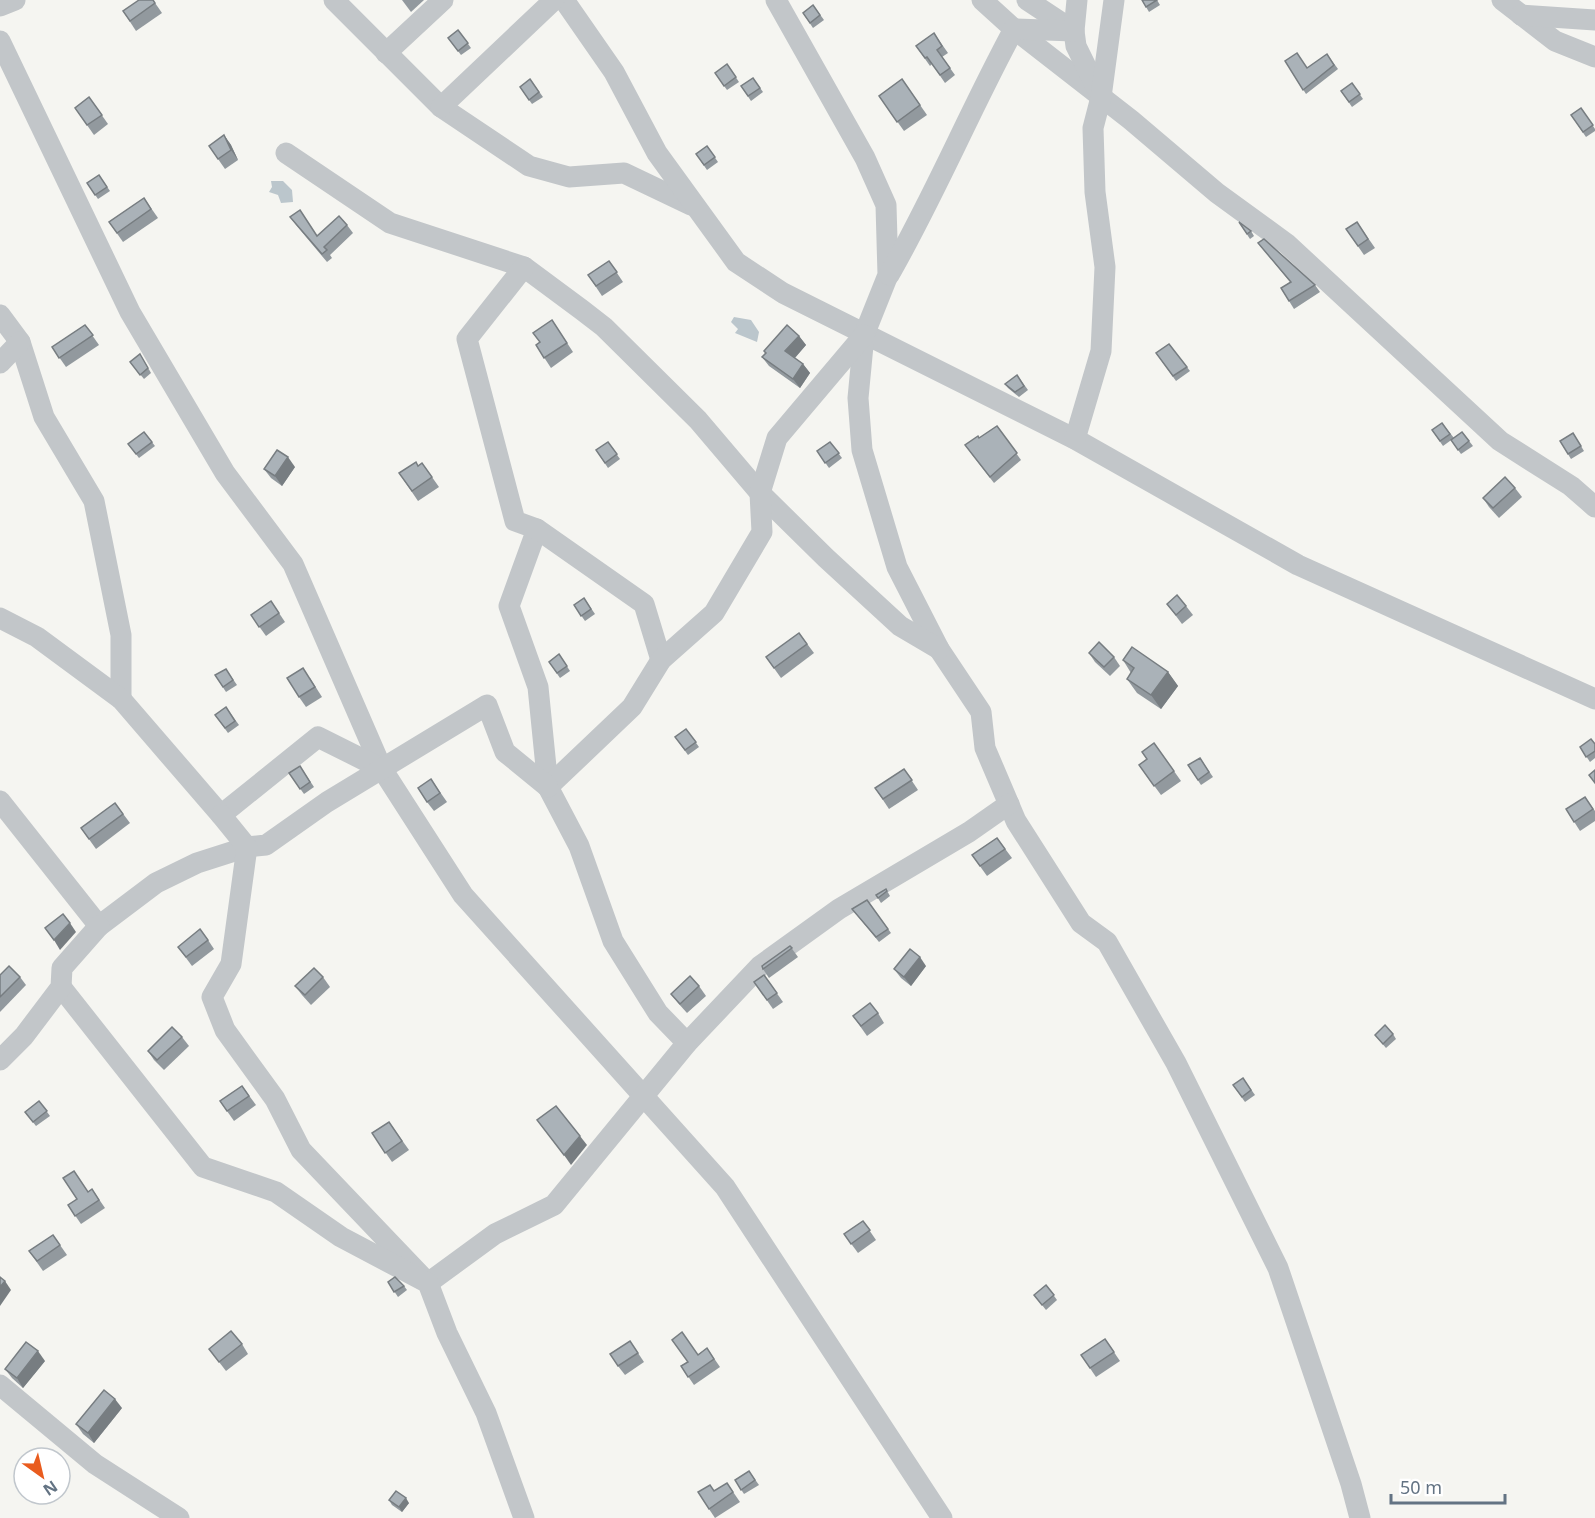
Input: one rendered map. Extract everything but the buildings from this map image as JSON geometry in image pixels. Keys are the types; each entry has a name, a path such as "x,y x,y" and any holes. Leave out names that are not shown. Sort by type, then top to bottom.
{"street":[{"path":"0,6 15,0"},
{"path":"334,0 441,106 528,166 569,177 624,172 693,206"},
{"path":"386,53 443,0"},
{"path":"441,106 554,0"},
{"path":"564,0 614,72 657,153 693,206 736,262 783,293 1075,439 1298,565 1595,699"},
{"path":"776,0 865,158 886,205 888,275"},
{"path":"982,0 1014,29 1101,97 1217,194 1287,244 1500,441 1572,486 1595,507"},
{"path":"1027,0 1074,32"},
{"path":"1077,0 1074,32 1076,46 1101,97"},
{"path":"1075,439 1101,351 1105,267 1095,192 1093,128 1101,97 1114,0"},
{"path":"1502,0 1554,41 1595,57"},
{"path":"1521,15 1595,20"},
{"path":"1014,29 976,100 910,238 888,275 864,335 858,398 862,450 897,567 939,648 981,712 985,748 1016,821 1082,923 1107,942 1176,1063 1278,1268 1351,1484 1360,1518"},
{"path":"1014,29 1074,32"},
{"path":"0,41 130,312 225,473 293,564 382,770 463,895 725,1187 942,1518"},
{"path":"286,153 390,223 524,267 604,327 698,420 760,493 900,626 939,648"},
{"path":"524,267 467,339 515,521 537,529 644,604 661,660"},
{"path":"0,315 20,342 44,417 94,501 121,635 121,699"},
{"path":"548,787 632,707 661,660 714,613 762,532 760,493 777,438 864,335"},
{"path":"0,363 20,342"},
{"path":"537,529 509,606 538,687 548,787 579,846 613,941 658,1013 687,1043"},
{"path":"0,618 37,638 121,699 247,847 231,964 212,997 225,1030 275,1099 301,1150 428,1282 447,1333 486,1413 524,1518"},
{"path":"0,1060 24,1036 61,987 62,968 99,926 156,883 197,863 247,847 266,846 327,802 487,705 505,752 548,787"},
{"path":"221,815 318,738 382,770"},
{"path":"0,801 99,926"},
{"path":"428,1282 495,1234 554,1205 687,1043 760,966 839,909 969,832 1009,804"},
{"path":"61,987 202,1167 276,1192 341,1237 428,1282"},
{"path":"0,1385 95,1464 179,1518"}],"shaded area":[{"path":"271,181 283,181 292,190 293,202 281,203 278,195 269,192 272,187"},
{"path":"734,317 751,320 759,332 757,342 735,333 738,329 731,322"}]}
